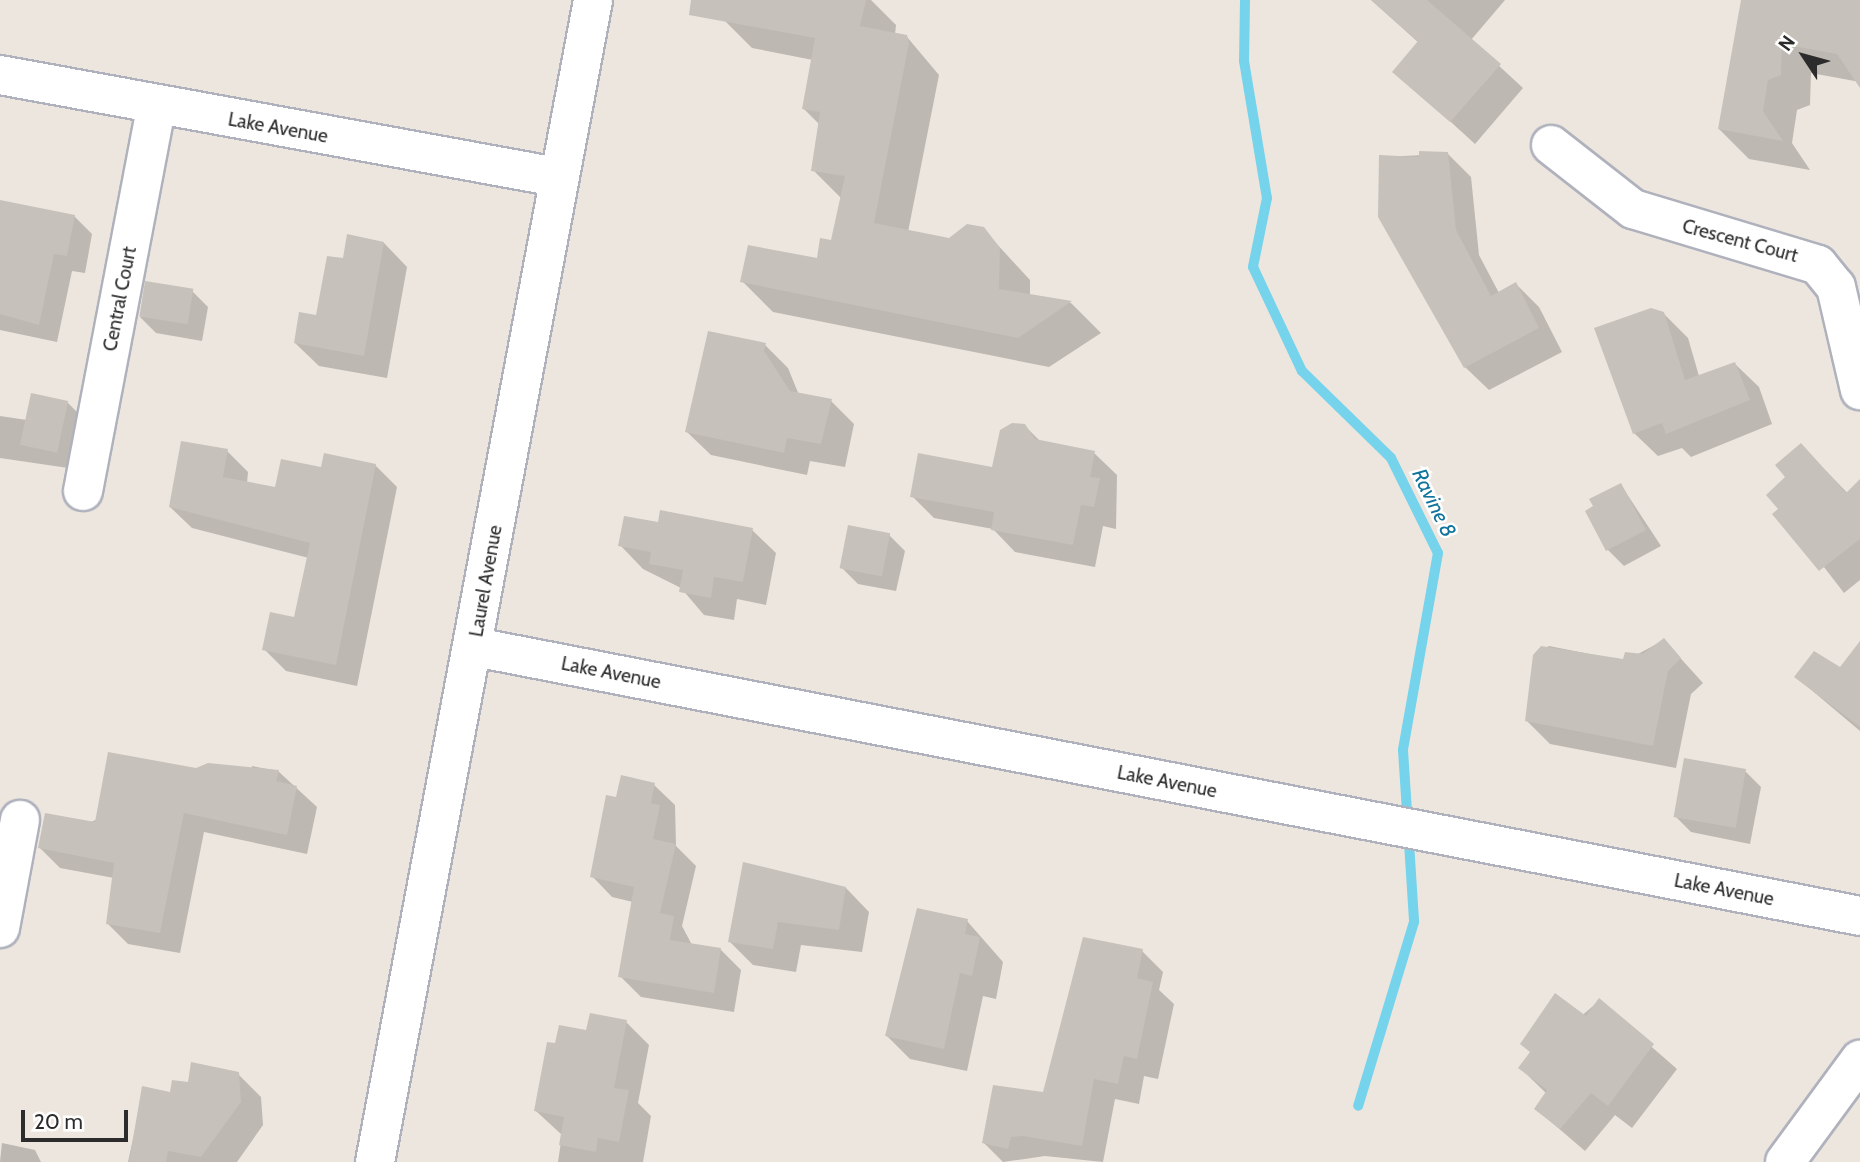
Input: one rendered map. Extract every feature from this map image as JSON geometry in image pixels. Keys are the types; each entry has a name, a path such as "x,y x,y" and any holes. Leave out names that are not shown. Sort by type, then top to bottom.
{"street":[{"name":"Laurel Avenue","path":"375,1162 475,647 557,177 593,0"},
{"name":"Lake Avenue","path":"0,75 156,107 557,177"},
{"name":"Central Court","path":"83,491 156,107"},
{"name":"Crescent Court","path":"1551,145 1633,209 1818,265 1836,287 1860,390"},
{"name":"Lake Avenue","path":"475,647 1860,916"},
{"path":"0,928 20,820"},
{"path":"1785,1162 1860,1060"}],"building":[{"path":"691,0 866,0 860,26 907,35 909,43 874,223 949,238 967,224 984,227 1000,248 999,289 1072,301 1018,338 740,282 748,245 817,258 820,238 831,240 845,176 811,171 820,112 802,109 815,38 689,15"},
{"path":"1371,0 1427,0 1501,64 1450,122 1392,72 1418,41"},
{"path":"1741,0 1860,0 1860,88 1837,54 1782,44 1781,75 1768,80 1763,111 1783,141 1718,129"},
{"path":"1419,151 1448,152 1456,230 1491,296 1516,282 1539,328 1464,368 1378,217 1379,155 1419,157"},
{"path":"0,200 75,215 67,256 54,254 39,325 0,314"},
{"path":"347,234 384,242 364,356 294,343 299,312 316,315 327,256 343,258"},
{"path":"145,281 193,289 188,324 139,317"},
{"path":"1651,308 1664,312 1685,380 1735,362 1750,400 1666,434 1662,423 1633,434 1594,328"},
{"path":"708,331 766,343 764,351 790,391 832,399 821,444 787,438 784,453 685,432"},
{"path":"31,393 68,401 57,453 20,445"},
{"path":"1012,423 1025,424 1035,439 1095,451 1090,477 1100,478 1094,507 1081,505 1073,545 991,530 994,512 910,497 918,453 992,467 1000,430"},
{"path":"181,441 228,449 223,477 275,487 281,459 321,467 324,453 376,464 336,665 262,650 270,612 294,617 310,543 169,507"},
{"path":"1801,443 1846,493 1860,479 1860,539 1819,571 1772,514 1778,509 1766,495 1785,477 1775,465"},
{"path":"1621,483 1646,530 1606,551 1585,511 1593,506 1589,499"},
{"path":"660,510 753,528 743,582 714,577 711,598 679,592 683,570 649,564 651,552 618,546 624,516 658,522"},
{"path":"848,525 890,533 882,576 840,568"},
{"path":"1664,638 1681,658 1668,671 1653,746 1525,721 1533,655 1541,646 1623,659 1625,652 1643,654"},
{"path":"1860,641 1860,727 1794,677 1814,651 1840,667"},
{"path":"108,752 196,768 208,763 279,770 276,781 297,786 287,835 184,813 160,933 106,924 114,863 38,848 45,813 95,822"},
{"path":"1684,758 1746,769 1736,828 1674,817"},
{"path":"621,775 655,783 651,803 660,805 653,839 676,844 660,913 674,916 670,940 721,948 714,993 618,977 634,887 590,877 606,795 616,797"},
{"path":"743,862 846,887 839,930 778,922 773,949 728,942"},
{"path":"917,908 968,919 965,934 980,937 972,976 960,973 944,1049 885,1036"},
{"path":"1083,937 1143,949 1137,978 1153,982 1137,1059 1124,1056 1118,1084 1094,1079 1082,1146 1023,1136 1011,1137 1008,1149 982,1143 993,1085 1043,1092"},
{"path":"1555,993 1586,1016 1599,998 1654,1044 1608,1106 1591,1093 1560,1129 1534,1109 1547,1090 1518,1068 1530,1052 1520,1044"},
{"path":"590,1013 627,1020 614,1088 629,1090 619,1142 598,1138 596,1152 559,1145 564,1117 534,1111 547,1042 555,1043 559,1025 586,1030"},
{"path":"191,1062 239,1072 241,1102 201,1157 168,1151 166,1162 129,1162 142,1086 170,1092 172,1080 188,1082"}],"waterway":[{"name":"Ravine 8","path":"1245,0 1244,61 1267,198 1253,267 1302,371 1391,458 1438,553 1403,750 1414,922 1358,1106"}]}
